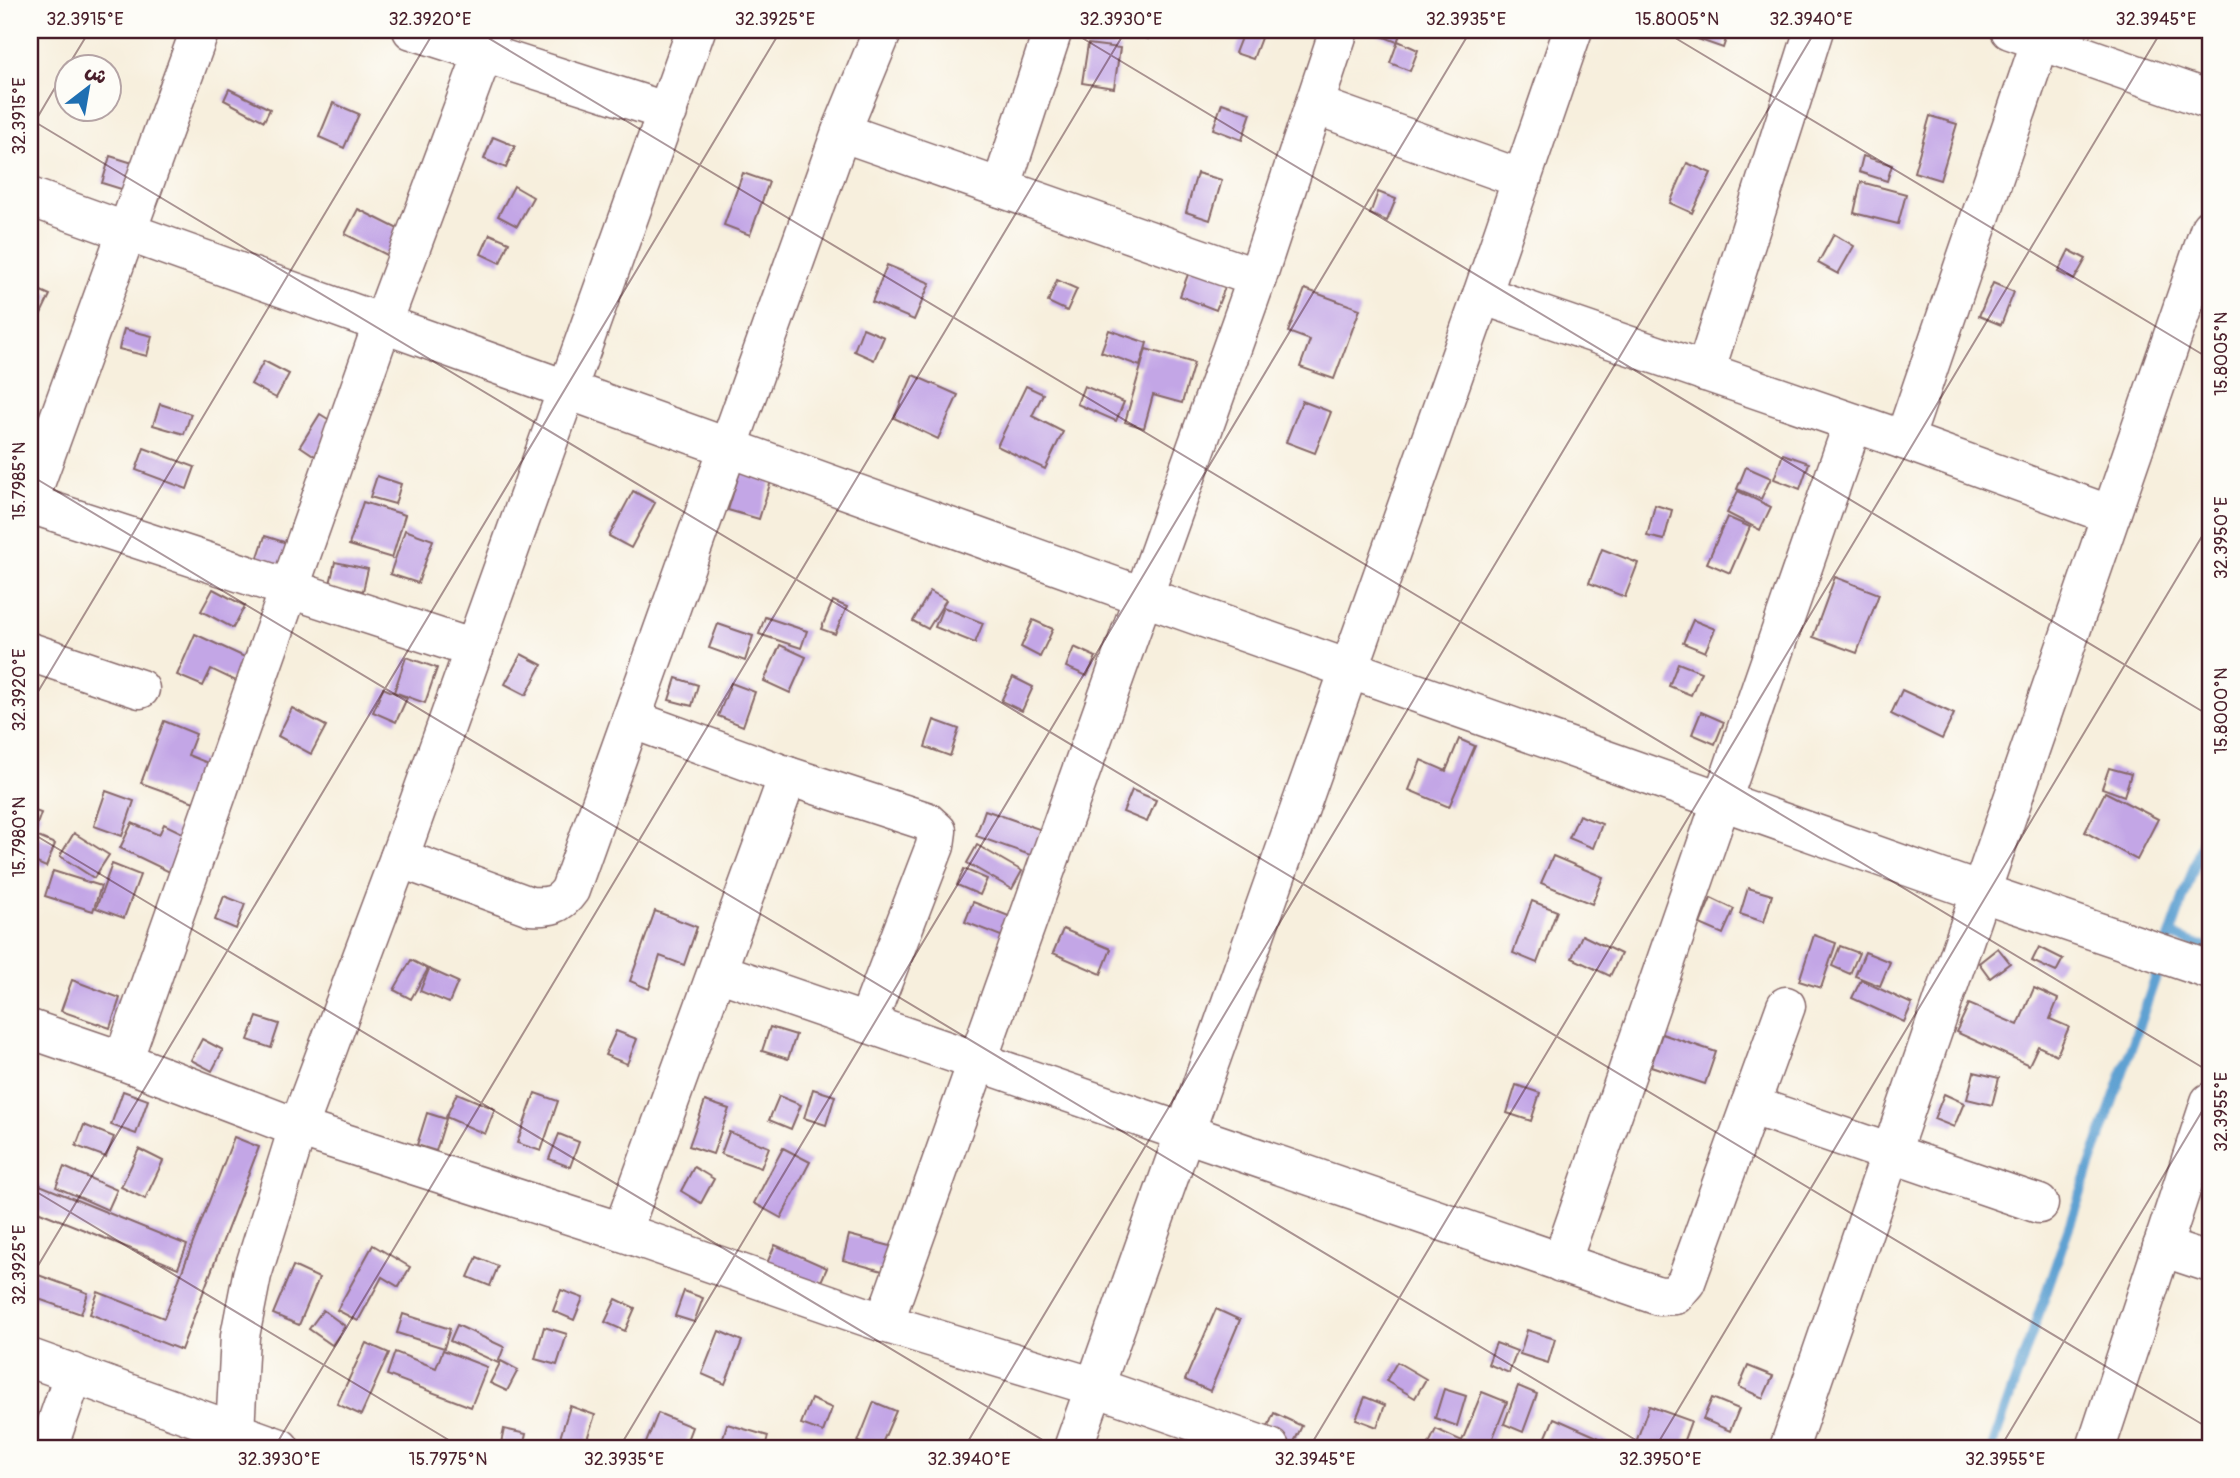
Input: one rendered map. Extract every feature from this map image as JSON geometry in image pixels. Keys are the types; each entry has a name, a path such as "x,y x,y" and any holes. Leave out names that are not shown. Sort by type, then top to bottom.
{"street":[{"path":"30,498 125,230 200,30"},
{"path":"412,30 487,41 668,112"},
{"path":"235,1432 240,1336 252,1275 298,1128 399,858 696,30"},
{"path":"399,858 530,906 547,907 562,902 570,890 841,132 883,30"},
{"path":"1001,188 1053,30"},
{"path":"884,1323 1257,278 1339,30"},
{"path":"1073,1448 1482,295 1573,30"},
{"path":"1705,372 1814,30"},
{"path":"1904,440 2025,35 2210,100"},
{"path":"123,1061 382,325 487,41"},
{"path":"1315,105 1522,179"},
{"path":"841,132 1257,278"},
{"path":"30,197 1142,596 1983,893 2210,970"},
{"path":"1789,1448 1983,893 2210,228"},
{"path":"1482,295 1904,440 2110,515"},
{"path":"1561,1263 1853,424"},
{"path":"30,504 474,649"},
{"path":"30,652 140,689"},
{"path":"631,719 788,776 926,821 937,831 935,846 867,1023"},
{"path":"622,1232 788,776"},
{"path":"718,972 1659,1296 1675,1295 1686,1282 1786,1006"},
{"path":"30,1029 123,1061 298,1128 622,1232 884,1323 1095,1387 1270,1448"},
{"path":"2096,1448 2210,1102"},
{"path":"1750,1105 2039,1204"},
{"path":"2162,1247 2210,1263"},
{"path":"30,1358 280,1448"},
{"path":"48,1448 74,1373"}],"building":[{"path":"1120,30 1151,30 1148,39"},
{"path":"1244,30 1264,30 1253,59 1235,53"},
{"path":"1375,30 1402,30 1397,42 1374,33"},
{"path":"1672,30 1729,30 1723,48"},
{"path":"1398,41 1418,50 1410,71 1390,63"},
{"path":"1088,44 1120,48 1114,88 1082,83"},
{"path":"229,89 270,109 264,121 224,100"},
{"path":"333,103 359,114 344,148 319,137"},
{"path":"1222,103 1251,113 1242,140 1213,129"},
{"path":"1930,116 1957,124 1940,180 1914,172"},
{"path":"493,137 515,146 506,168 484,159"},
{"path":"110,156 139,165 131,192 102,183"},
{"path":"1863,156 1892,165 1887,181 1859,172"},
{"path":"1687,163 1711,173 1692,213 1670,203"},
{"path":"743,173 769,182 750,235 724,225"},
{"path":"1197,173 1222,180 1210,220 1186,212"},
{"path":"1861,182 1906,194 1898,224 1854,213"},
{"path":"514,186 533,197 517,226 498,216"},
{"path":"1378,192 1396,199 1387,221 1370,214"},
{"path":"358,209 402,231 389,256 345,234"},
{"path":"490,234 509,242 500,263 481,254"},
{"path":"1834,234 1854,246 1838,274 1818,263"},
{"path":"1197,250 1234,264 1216,310 1180,296"},
{"path":"2069,250 2086,259 2074,280 2058,272"},
{"path":"887,265 930,283 914,320 872,302"},
{"path":"1057,280 1077,289 1067,311 1048,302"},
{"path":"1993,283 2014,292 2001,325 1979,316"},
{"path":"30,286 50,295 36,324 30,321"},
{"path":"1305,289 1360,309 1334,379 1300,367 1310,340 1288,332"},
{"path":"863,328 884,337 874,360 854,351"},
{"path":"124,329 152,336 147,356 119,349"},
{"path":"1109,330 1147,343 1140,366 1101,352"},
{"path":"1146,349 1194,363 1182,403 1153,395 1144,428 1125,422"},
{"path":"264,361 289,374 276,398 251,384"},
{"path":"913,375 958,395 938,439 894,418"},
{"path":"1026,386 1043,394 1032,416 1063,432 1045,469 997,446"},
{"path":"1084,386 1124,402 1116,421 1077,404"},
{"path":"1302,401 1331,412 1315,453 1286,442"},
{"path":"160,404 191,414 184,434 153,425"},
{"path":"320,414 336,424 315,456 300,446"},
{"path":"144,448 195,467 187,489 136,470"},
{"path":"1783,454 1809,463 1800,489 1774,479"},
{"path":"1746,467 1771,478 1761,499 1737,489"},
{"path":"740,471 771,481 759,519 728,510"},
{"path":"377,476 401,484 395,504 370,497"},
{"path":"633,491 655,503 631,548 609,536"},
{"path":"1738,491 1771,507 1760,530 1727,513"},
{"path":"363,502 405,515 392,558 349,545"},
{"path":"1655,505 1672,510 1664,540 1647,536"},
{"path":"1727,517 1750,527 1730,573 1707,563"},
{"path":"405,530 433,540 418,583 390,574"},
{"path":"265,536 290,544 282,568 257,560"},
{"path":"1602,549 1638,563 1625,597 1589,583"},
{"path":"335,562 368,569 363,591 330,584"},
{"path":"1835,577 1879,594 1857,653 1813,637"},
{"path":"213,589 245,606 233,628 201,611"},
{"path":"930,591 946,600 928,629 913,621"},
{"path":"833,601 847,607 835,634 821,629"},
{"path":"943,607 983,623 975,643 935,627"},
{"path":"765,617 807,631 801,648 759,634"},
{"path":"1033,620 1053,629 1040,657 1021,647"},
{"path":"1693,620 1715,629 1705,652 1683,643"},
{"path":"718,624 753,636 745,661 709,648"},
{"path":"195,634 249,659 238,682 211,669 203,686 177,675"},
{"path":"780,645 806,657 790,693 764,681"},
{"path":"1074,647 1096,657 1087,676 1066,667"},
{"path":"521,654 542,665 526,695 505,684"},
{"path":"406,657 437,668 425,703 394,692"},
{"path":"1678,663 1701,672 1691,695 1669,686"},
{"path":"1013,677 1033,687 1022,711 1001,701"},
{"path":"676,678 698,685 692,706 669,700"},
{"path":"731,683 755,692 743,726 718,716"},
{"path":"383,688 407,698 396,722 373,712"},
{"path":"1902,690 1954,714 1942,739 1891,714"},
{"path":"292,708 326,726 311,754 278,736"},
{"path":"1701,712 1724,722 1715,744 1692,734"},
{"path":"934,720 959,729 950,756 925,747"},
{"path":"164,721 196,734 188,755 208,763 194,802 141,783"},
{"path":"1459,739 1475,746 1449,807 1409,790 1421,760 1446,771"},
{"path":"2109,768 2131,774 2124,796 2102,788"},
{"path":"1132,790 1156,800 1147,822 1123,812"},
{"path":"106,791 134,801 122,836 94,826"},
{"path":"2105,792 2158,819 2137,860 2085,832"},
{"path":"30,809 41,813 30,844"},
{"path":"985,810 1042,830 1033,856 976,836"},
{"path":"1579,815 1602,824 1593,848 1569,838"},
{"path":"132,823 159,835 164,824 197,840 180,877 120,848"},
{"path":"74,833 109,855 94,878 60,856"},
{"path":"36,836 55,844 46,867 30,860"},
{"path":"977,845 1022,871 1012,889 967,863"},
{"path":"1553,856 1603,877 1592,904 1541,883"},
{"path":"112,864 140,875 124,918 96,908"},
{"path":"964,869 987,879 980,895 957,885"},
{"path":"53,871 101,886 93,911 45,896"},
{"path":"1748,888 1772,895 1764,922 1740,914"},
{"path":"224,896 245,904 236,929 215,920"},
{"path":"1711,898 1734,909 1723,934 1700,924"},
{"path":"1532,901 1557,911 1537,963 1513,953"},
{"path":"973,902 1019,920 1011,940 965,922"},
{"path":"655,911 697,927 684,965 660,956 649,989 630,981"},
{"path":"1063,929 1111,949 1101,974 1053,953"},
{"path":"1582,935 1621,954 1610,976 1572,958"},
{"path":"1814,935 1836,943 1821,988 1799,981"},
{"path":"1840,946 1859,953 1850,974 1832,966"},
{"path":"2039,947 2063,959 2056,972 2032,961"},
{"path":"1998,948 2010,963 1990,978 1979,963"},
{"path":"1865,952 1890,962 1880,986 1855,976"},
{"path":"411,960 428,969 411,999 394,990"},
{"path":"429,969 458,982 449,1003 420,991"},
{"path":"72,980 120,998 110,1028 61,1011"},
{"path":"1861,980 1912,1004 1904,1022 1852,998"},
{"path":"2034,988 2058,999 2050,1019 2069,1027 2057,1055 2038,1046 2029,1065 1956,1032 1969,1004 2018,1025"},
{"path":"257,1017 279,1024 271,1048 248,1040"},
{"path":"770,1027 796,1035 788,1059 762,1051"},
{"path":"616,1031 637,1039 627,1064 605,1055"},
{"path":"1662,1034 1716,1052 1705,1084 1651,1066"},
{"path":"202,1039 223,1050 212,1071 191,1060"},
{"path":"1974,1072 1999,1078 1992,1105 1967,1099"},
{"path":"1516,1085 1540,1093 1531,1121 1507,1113"},
{"path":"813,1089 835,1096 826,1125 804,1118"},
{"path":"123,1091 148,1100 136,1134 111,1125"},
{"path":"457,1093 495,1109 485,1134 446,1117"},
{"path":"535,1093 558,1101 541,1151 517,1143"},
{"path":"1944,1094 1964,1103 1954,1127 1934,1119"},
{"path":"779,1096 801,1105 791,1129 769,1120"},
{"path":"705,1101 729,1109 713,1154 689,1146"},
{"path":"427,1113 446,1119 436,1151 417,1145"},
{"path":"84,1125 114,1137 106,1157 76,1146"},
{"path":"729,1132 769,1147 761,1168 721,1154"},
{"path":"559,1134 579,1142 570,1167 549,1159"},
{"path":"234,1137 259,1147 181,1350 90,1314 98,1292 164,1318"},
{"path":"783,1148 810,1162 781,1218 754,1203"},
{"path":"139,1149 163,1161 145,1199 121,1187"},
{"path":"64,1167 117,1190 108,1210 56,1187"},
{"path":"694,1167 714,1179 701,1203 681,1191"},
{"path":"30,1181 187,1245 178,1268 30,1208"},
{"path":"849,1235 894,1247 886,1272 843,1260"},
{"path":"373,1245 410,1267 399,1287 382,1277 358,1321 337,1310"},
{"path":"775,1245 827,1268 819,1286 767,1263"},
{"path":"477,1257 498,1266 490,1286 468,1277"},
{"path":"293,1266 319,1278 299,1325 273,1314"},
{"path":"30,1272 88,1293 81,1314 30,1296"},
{"path":"561,1290 583,1298 574,1320 553,1311"},
{"path":"684,1291 703,1298 694,1322 675,1316"},
{"path":"616,1299 635,1308 625,1331 605,1322"},
{"path":"1216,1309 1240,1320 1210,1391 1185,1380"},
{"path":"323,1310 345,1326 332,1345 309,1329"},
{"path":"403,1314 450,1329 444,1348 397,1333"},
{"path":"457,1325 504,1347 498,1363 450,1341"},
{"path":"544,1327 567,1334 557,1365 535,1359"},
{"path":"1527,1330 1555,1339 1548,1363 1520,1354"},
{"path":"719,1331 742,1341 725,1384 702,1374"},
{"path":"366,1343 389,1353 361,1415 337,1404"},
{"path":"1496,1343 1517,1351 1509,1373 1488,1364"},
{"path":"443,1350 487,1367 471,1407 387,1375 395,1352 436,1368"},
{"path":"501,1361 518,1370 507,1391 490,1383"},
{"path":"1397,1362 1426,1379 1415,1398 1386,1381"},
{"path":"1748,1366 1773,1376 1763,1398 1739,1387"},
{"path":"1518,1386 1537,1394 1523,1432 1504,1424"},
{"path":"1444,1389 1466,1396 1457,1426 1435,1418"},
{"path":"1482,1392 1507,1402 1489,1448 1465,1441 1462,1448 1427,1448 1436,1429 1462,1441"},
{"path":"1365,1397 1385,1405 1377,1427 1356,1419"},
{"path":"1712,1398 1739,1409 1730,1431 1703,1419"},
{"path":"811,1399 832,1408 823,1432 801,1424"},
{"path":"874,1402 896,1411 880,1448 858,1442"},
{"path":"570,1406 595,1415 584,1448 559,1441"},
{"path":"1649,1406 1691,1421 1681,1448 1634,1448"},
{"path":"658,1413 692,1427 684,1448 644,1448"},
{"path":"1274,1413 1302,1426 1291,1448 1280,1448 1262,1440"},
{"path":"1554,1418 1622,1448 1565,1448 1545,1439"},
{"path":"727,1424 768,1436 765,1448 720,1448"},
{"path":"504,1429 526,1434 523,1448 500,1448"}],"waterway":[{"path":"1992,1448 2210,821"},
{"path":"2171,935 2210,949"}]}
